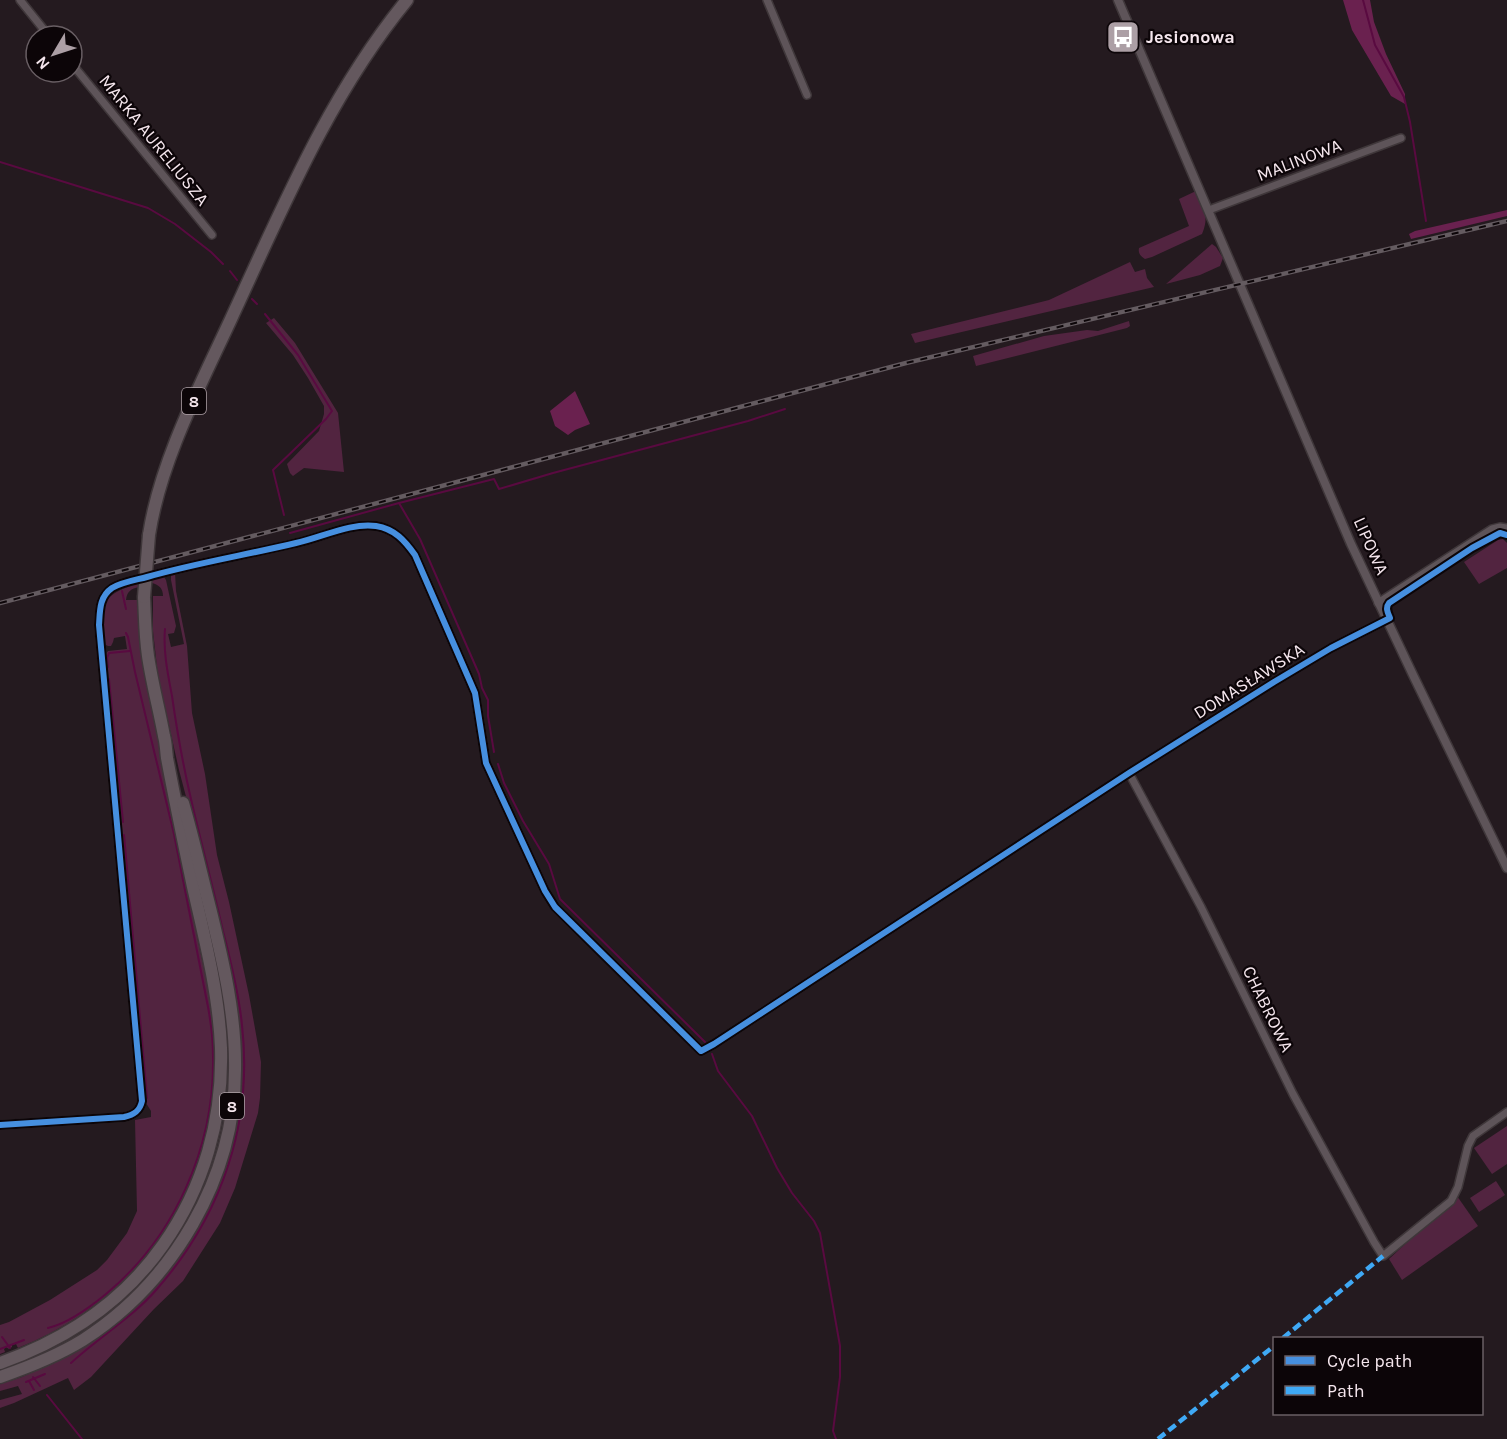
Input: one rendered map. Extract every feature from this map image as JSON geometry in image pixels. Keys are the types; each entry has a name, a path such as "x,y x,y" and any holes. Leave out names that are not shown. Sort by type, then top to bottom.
{"highway":[{"name":"8","path":"0,1377 41,1362 82,1340 120,1312 152,1281 182,1242 199,1212 215,1176 229,1130 236,1071 231,1007 219,945 165,738 148,653 144,597 149,536 158,492 178,438 300,170 352,77 407,0"},
{"name":"8","path":"0,1363 37,1348 76,1327 130,1284 157,1253 184,1213 213,1137 221,1076 216,999 166,755 165,738"}],"street":[{"path":"20,0 39,24"},
{"path":"767,0 807,95"},
{"path":"1118,0 1209,210"},
{"name":"MARKA AURELIUSZA","path":"84,79 212,235"},
{"name":"MALINOWA","path":"1209,210 1401,138"},
{"name":"LIPOWA","path":"1209,210 1351,544 1507,868"},
{"name":"DOMASŁAWSKA","path":"0,1125 124,1117 132,1115 141,1107 99,625 102,600 114,587 127,582 167,571 298,543 363,525 389,530 401,537 416,555 475,693 486,764 544,891 555,907 701,1051 1274,682 1386,620"},
{"path":"1378,603 1492,529 1507,528"},
{"name":"CHABROWA","path":"1130,773 1225,955 1293,1094 1383,1256 1450,1201 1458,1187 1468,1146 1473,1136 1507,1112"}],"shaded area":[{"path":"1343,0 1370,0 1374,22 1405,94 1405,104 1391,96 1352,30"},
{"path":"1196,191 1205,217 1202,234 1152,257 1145,259 1142,257 1139,248 1189,226 1179,199"},
{"path":"1507,210 1507,216 1411,239 1409,234 1415,231"},
{"path":"1212,244 1223,258 1220,266 1200,275 1166,284"},
{"path":"1130,262 1135,272 1145,269 1147,278 1154,287 915,343 911,334 1049,300"},
{"path":"274,318 295,343 338,413 344,472 304,468 293,476 290,473 287,464 319,431 324,406 293,355 266,323"},
{"path":"1129,321 1130,326 1127,328 976,366 973,356 1044,336 1087,330 1098,331"},
{"path":"575,391 590,424 568,435 555,426 550,411"},
{"path":"1503,539 1507,543 1507,568 1479,584 1464,562"},
{"path":"175,572 176,591 187,646 192,713 205,774 217,855 249,995 261,1062 258,1113 235,1188 220,1223 183,1281 91,1377 74,1390 68,1378 0,1408 0,1400 22,1394 18,1386 0,1391 0,1384 22,1377 67,1356 148,1293 165,1274 184,1249 208,1207 220,1180 230,1148 240,1090 241,1063 215,907 179,770 158,676 153,631 153,596 163,596 160,587 152,583 152,578 161,576 166,580 176,626 174,633 168,634 171,647 184,644 171,580 171,574"},
{"path":"138,583 139,587 127,594 126,600 138,600 147,685 213,1019 215,1079 206,1137 186,1192 173,1218 157,1243 128,1277 77,1318 18,1348 16,1344 9,1349 6,1347 5,1352 0,1354 0,1325 50,1300 97,1270 127,1233 137,1211 135,1120 151,1117 151,1111 146,1103 105,655 108,651 127,649 125,636 114,638 111,646 104,644 102,620 105,604 109,598"},
{"path":"1507,1126 1507,1164 1492,1174 1474,1148"},
{"path":"1496,1181 1505,1195 1479,1212 1470,1198"},
{"path":"1457,1196 1478,1226 1402,1280 1389,1259"}],"waterway":[{"path":"1363,0 1375,45 1404,97 1426,221"},
{"path":"0,162 148,208 175,224 223,264"},
{"path":"230,271 237,280"},
{"path":"252,299 257,304"},
{"path":"265,314 298,355 332,411 273,470 284,515"},
{"path":"399,503 494,479 499,489 785,409"},
{"path":"290,533 399,503 420,539 479,674 488,700 488,716 494,752"},
{"path":"122,591 126,609"},
{"path":"71,1363 147,1299 180,1260 215,1199 228,1166 243,1097 244,1061 239,1002 183,761 166,663 165,629"},
{"path":"48,1328 86,1310 130,1271 152,1245 171,1217 186,1187 207,1123 212,1090 213,1044 208,1007 174,834 126,633"},
{"path":"108,667 109,653 130,651"},
{"path":"109,679 123,822"},
{"path":"498,764 504,783 523,821 549,864 560,899 706,1043"},
{"path":"124,835 147,1098"},
{"path":"712,1054 718,1071 752,1116 777,1168 820,1233 840,1346 840,1377 833,1431 836,1439"},
{"path":"2,1337 10,1348"},
{"path":"0,1349 24,1340"},
{"path":"26,1382 45,1374"},
{"path":"33,1377 40,1386"},
{"path":"29,1381 34,1390"},
{"path":"47,1395 82,1439"}],"railway":[{"path":"0,603 906,363 1507,221"}],"marked path":[{"path":"1284,1337 1383,1256"},
{"path":"1158,1439 1273,1347"}],"cycle path":[{"path":"0,1125 124,1117 136,1112 142,1101 99,625 101,605 105,596 112,588 120,584 184,567 296,543 357,526 376,526 399,536 415,555 475,693 486,763 545,891 555,907 701,1051 1129,773 1331,648 1390,618 1387,609 1389,603 1472,548 1500,533 1507,535"}],"place":[{"name":"Jesionowa","path":"1123,37"}]}
